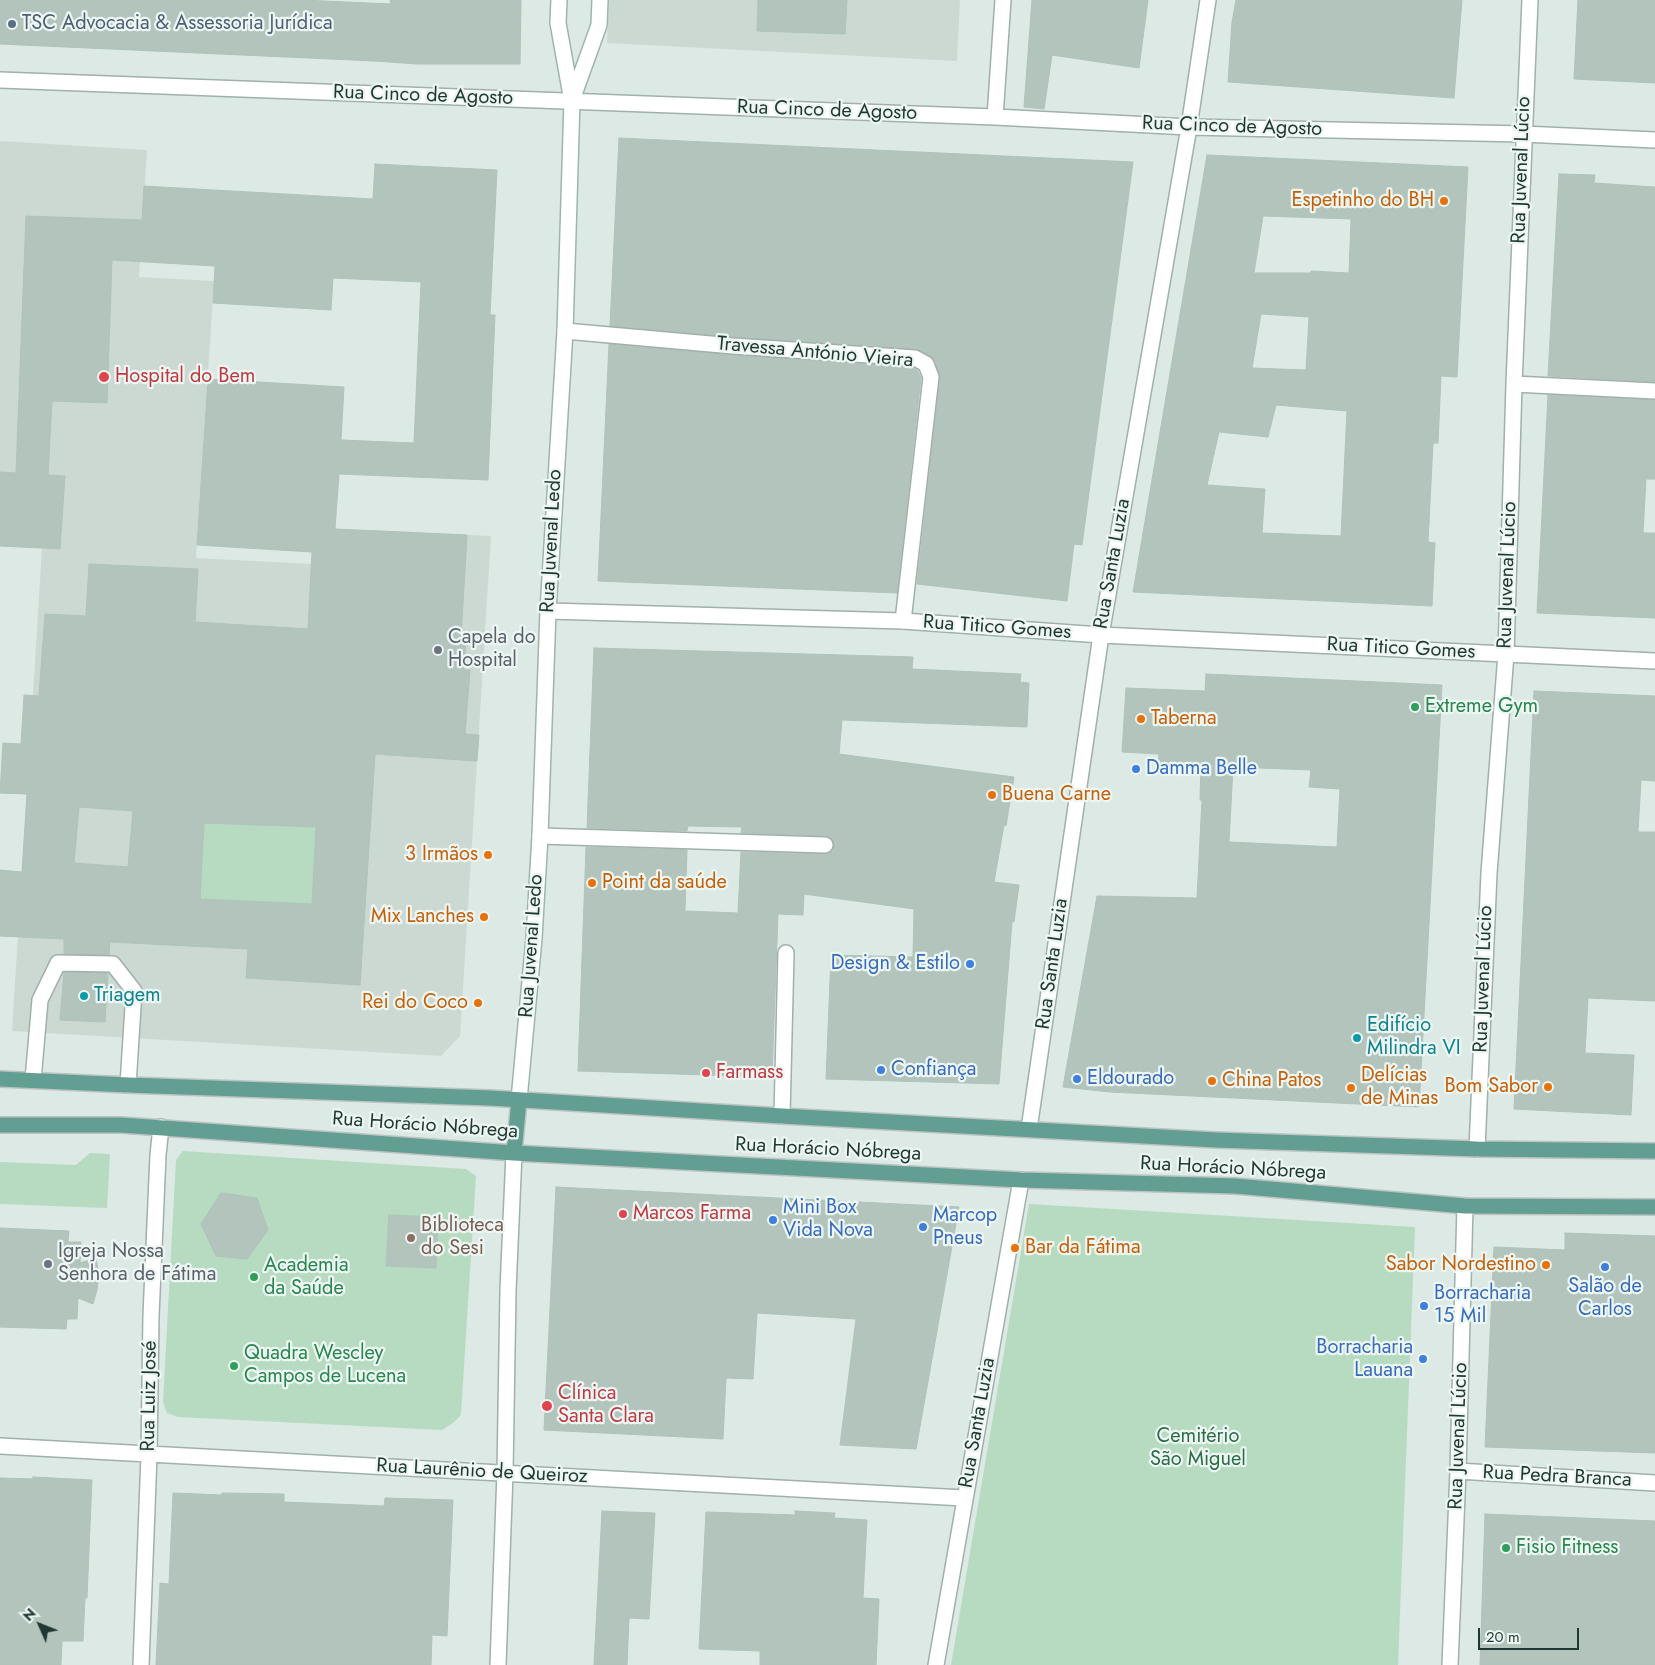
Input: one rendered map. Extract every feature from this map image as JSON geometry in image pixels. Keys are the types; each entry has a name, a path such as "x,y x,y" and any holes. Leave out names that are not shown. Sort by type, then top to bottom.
{"main road":[{"name":"Rua Horácio Nóbrega","path":"0,1079 128,1086 490,1098 1216,1140 1477,1149 1655,1152"},
{"path":"514,1153 519,1100"},
{"name":"Rua Horácio Nóbrega","path":"0,1125 121,1124 514,1153 1021,1180 1235,1186 1465,1206 1655,1207"}],"street":[{"name":"Rua Juvenal Ledo","path":"519,1100 534,938 540,836 548,610 565,331 572,101 558,23 559,0"},
{"name":"Rua Juvenal Ledo","path":"572,101 599,25 600,0"},
{"path":"995,117 1003,0"},
{"name":"Rua Santa Luzia","path":"1029,1129 1101,635 1189,127 1208,0"},
{"name":"Rua Juvenal Lúcio","path":"1477,1149 1489,874 1506,654 1523,134 1530,0"},
{"name":"Rua Cinco de Agosto","path":"0,80 995,117 1189,127 1523,134 1655,140"},
{"name":"Travessa António Vieira","path":"565,331 733,346 915,358 926,364 931,377 903,621"},
{"path":"1514,384 1655,390"},
{"name":"Rua Titico Gomes","path":"548,610 903,621 1101,635 1655,661"},
{"path":"540,836 825,845"},
{"path":"782,1116 786,953"},
{"path":"33,1080 40,1000 58,963 113,964 134,990 128,1086"},
{"name":"Rua Luiz José","path":"141,1665 151,1316 158,1155 161,1127"},
{"path":"498,1665 505,1472 506,1341 514,1153"},
{"name":"Rua Santa Luzia","path":"936,1665 1021,1180"},
{"name":"Rua Juvenal Lúcio","path":"1450,1665 1458,1471 1465,1206"},
{"name":"Rua Laurênio de Queiroz","path":"0,1446 964,1498"},
{"name":"Rua Pedra Branca","path":"1458,1471 1655,1482"}],"shaded area":[{"path":"609,0 960,0 957,61 607,43"},
{"path":"0,141 147,150 139,277 214,281 196,558 370,567 373,530 491,536 460,1036 441,1056 12,1031 42,549 60,549 65,476 0,472"}],"green space":[{"path":"204,823 316,827 312,904 200,899"},
{"path":"183,1151 466,1169 476,1176 461,1415 442,1430 178,1417 167,1413 163,1402 176,1160"},
{"path":"90,1153 110,1154 107,1208 0,1204 0,1162 76,1165"},
{"name":"Cemitério São Miguel","path":"1029,1204 1415,1227 1398,1665 951,1665"}],"building":[{"path":"0,0 301,0 391,4 390,0 521,0 520,64 417,64 0,44"},
{"path":"758,0 847,0 845,34 757,31"},
{"path":"1032,0 1148,0 1139,68 1052,55 1044,109 1024,107"},
{"path":"1236,0 1462,0 1454,98 1228,82 1232,22"},
{"path":"1578,0 1655,0 1655,83 1574,79"},
{"path":"619,138 1133,162 1082,545 1074,544 1067,601 917,584 940,378 935,361 930,356 916,349 734,337 610,326"},
{"path":"1207,155 1468,167 1457,377 1441,376 1438,443 1433,443 1428,542 1435,543 1432,606 1133,592","holes":["1263,216 1351,219 1349,273 1311,271 1311,273 1254,273","1261,314 1309,317 1306,370 1252,368","1276,405 1347,411 1341,536 1262,533 1265,489 1207,485 1219,432 1268,437"]},
{"path":"375,164 497,170 490,315 495,315 488,480 339,474 335,529 467,535 461,637 466,637 464,670 470,670 465,734 479,735 477,761 375,754 360,985 246,978 248,949 110,942 109,955 64,954 64,939 0,936 0,870 22,872 27,794 0,793 3,743 21,744 24,695 39,696 45,614 86,616 89,564 198,569 195,622 308,629 312,552 197,545 208,379 344,387 341,440 414,443 421,282 333,278 331,310 213,303 215,266 112,260 107,403 52,401 48,475 65,476 60,549 0,546 0,472 16,473 26,216 142,220 144,186 373,199","holes":["79,807 133,811 128,867 74,863","204,823 316,827 312,904 200,899"]},
{"path":"1559,174 1595,175 1594,183 1655,187 1655,382 1548,376"},
{"path":"609,344 732,355 912,367 918,371 921,378 897,593 598,581"},
{"path":"1548,395 1655,400 1655,479 1646,479 1643,533 1655,533 1655,618 1537,613"},
{"path":"594,648 913,657 912,669 1021,674 1020,682 1029,683 1027,727 842,720 839,754 1014,777 994,882 1019,885 1014,922 1012,922 999,1084 826,1079 831,955 913,957 914,909 804,894 803,915 778,914 772,1077 578,1071 586,847 687,850 685,911 738,913 741,852 825,854 833,850 834,845 830,837 826,836 741,833 742,827 688,826 687,831 587,828"},
{"path":"1206,674 1442,685 1419,1107 1110,1092 1063,1087 1097,896 1197,898 1202,800 1200,800 1201,765 1158,763 1159,754 1122,752 1126,688 1205,691","holes":["1233,767 1311,770 1309,787 1340,789 1337,847 1229,842"]},
{"path":"1534,691 1655,696 1655,781 1641,780 1638,832 1655,832 1655,1001 1588,998 1585,1053 1634,1055 1631,1115 1514,1109"},
{"name":"Triagem","path":"64,972 108,973 105,1022 60,1020"},
{"path":"556,1187 959,1207 916,1449 840,1445 856,1319 757,1313 753,1379 726,1378 723,1439 544,1430"},
{"path":"221,1193 257,1198 268,1230 247,1259 216,1256 201,1224"},
{"path":"389,1215 438,1217 436,1268 386,1266"},
{"name":"Igreja Nossa Senhora de Fátima","path":"0,1228 69,1231 68,1242 81,1242 80,1263 96,1258 99,1275 93,1304 78,1298 77,1319 67,1319 66,1329 0,1327"},
{"path":"1565,1233 1655,1236 1655,1453 1485,1447 1494,1247 1565,1250"},
{"path":"33,1477 92,1480 87,1598 85,1598 83,1641 62,1641 61,1665 0,1665 0,1478 33,1479"},
{"path":"173,1493 222,1495 222,1493 284,1494 284,1502 384,1506 385,1498 453,1500 447,1636 432,1635 431,1665 156,1665 160,1583 169,1584"},
{"path":"602,1511 655,1513 649,1619 629,1618 627,1665 594,1665"},
{"path":"795,1511 835,1513 834,1518 867,1520 863,1598 879,1599 876,1665 760,1665 760,1651 699,1649 706,1512 795,1515"},
{"path":"1485,1514 1655,1521 1655,1665 1480,1665"}],"place":[{"name":"TSC Advocacia & Assessoria Jurídica","path":"12,24"},
{"name":"Espetinho do BH","path":"1444,201"},
{"name":"Hospital do Bem","path":"104,377"},
{"name":"Capela do Hospital","path":"438,650"},
{"name":"Extreme Gym","path":"1415,707"},
{"name":"Taberna","path":"1141,719"},
{"name":"Damma Belle","path":"1136,769"},
{"name":"Buena Carne","path":"992,795"},
{"name":"3 Irmãos","path":"488,855"},
{"name":"Point da saúde","path":"592,883"},
{"name":"Mix Lanches","path":"484,917"},
{"name":"Design & Estilo","path":"970,964"},
{"name":"Triagem","path":"84,996"},
{"name":"Rei do Coco","path":"478,1003"},
{"name":"Edifício Milindra VI","path":"1357,1038"},
{"name":"Confiança","path":"881,1070"},
{"name":"Farmass","path":"706,1073"},
{"name":"Eldourado","path":"1077,1079"},
{"name":"China Patos","path":"1212,1081"},
{"name":"Bom Sabor","path":"1548,1087"},
{"name":"Delícias de Minas","path":"1351,1088"},
{"name":"Marcos Farma","path":"623,1214"},
{"name":"Mini Box Vida Nova","path":"773,1220"},
{"name":"Marcop Pneus","path":"923,1227"},
{"name":"Biblioteca do Sesi","path":"411,1238"},
{"name":"Bar da Fátima","path":"1015,1248"},
{"name":"Igreja Nossa Senhora de Fátima","path":"48,1264"},
{"name":"Sabor Nordestino","path":"1546,1265"},
{"name":"Salão de Carlos","path":"1605,1267"},
{"name":"Academia da Saúde","path":"254,1277"},
{"name":"Borracharia 15 Mil","path":"1424,1306"},
{"name":"Borracharia Lauana","path":"1423,1359"},
{"name":"Quadra Wescley Campos de Lucena","path":"234,1366"},
{"name":"Clínica Santa Clara","path":"547,1406"},
{"name":"Fisio Fitness","path":"1506,1548"}]}
